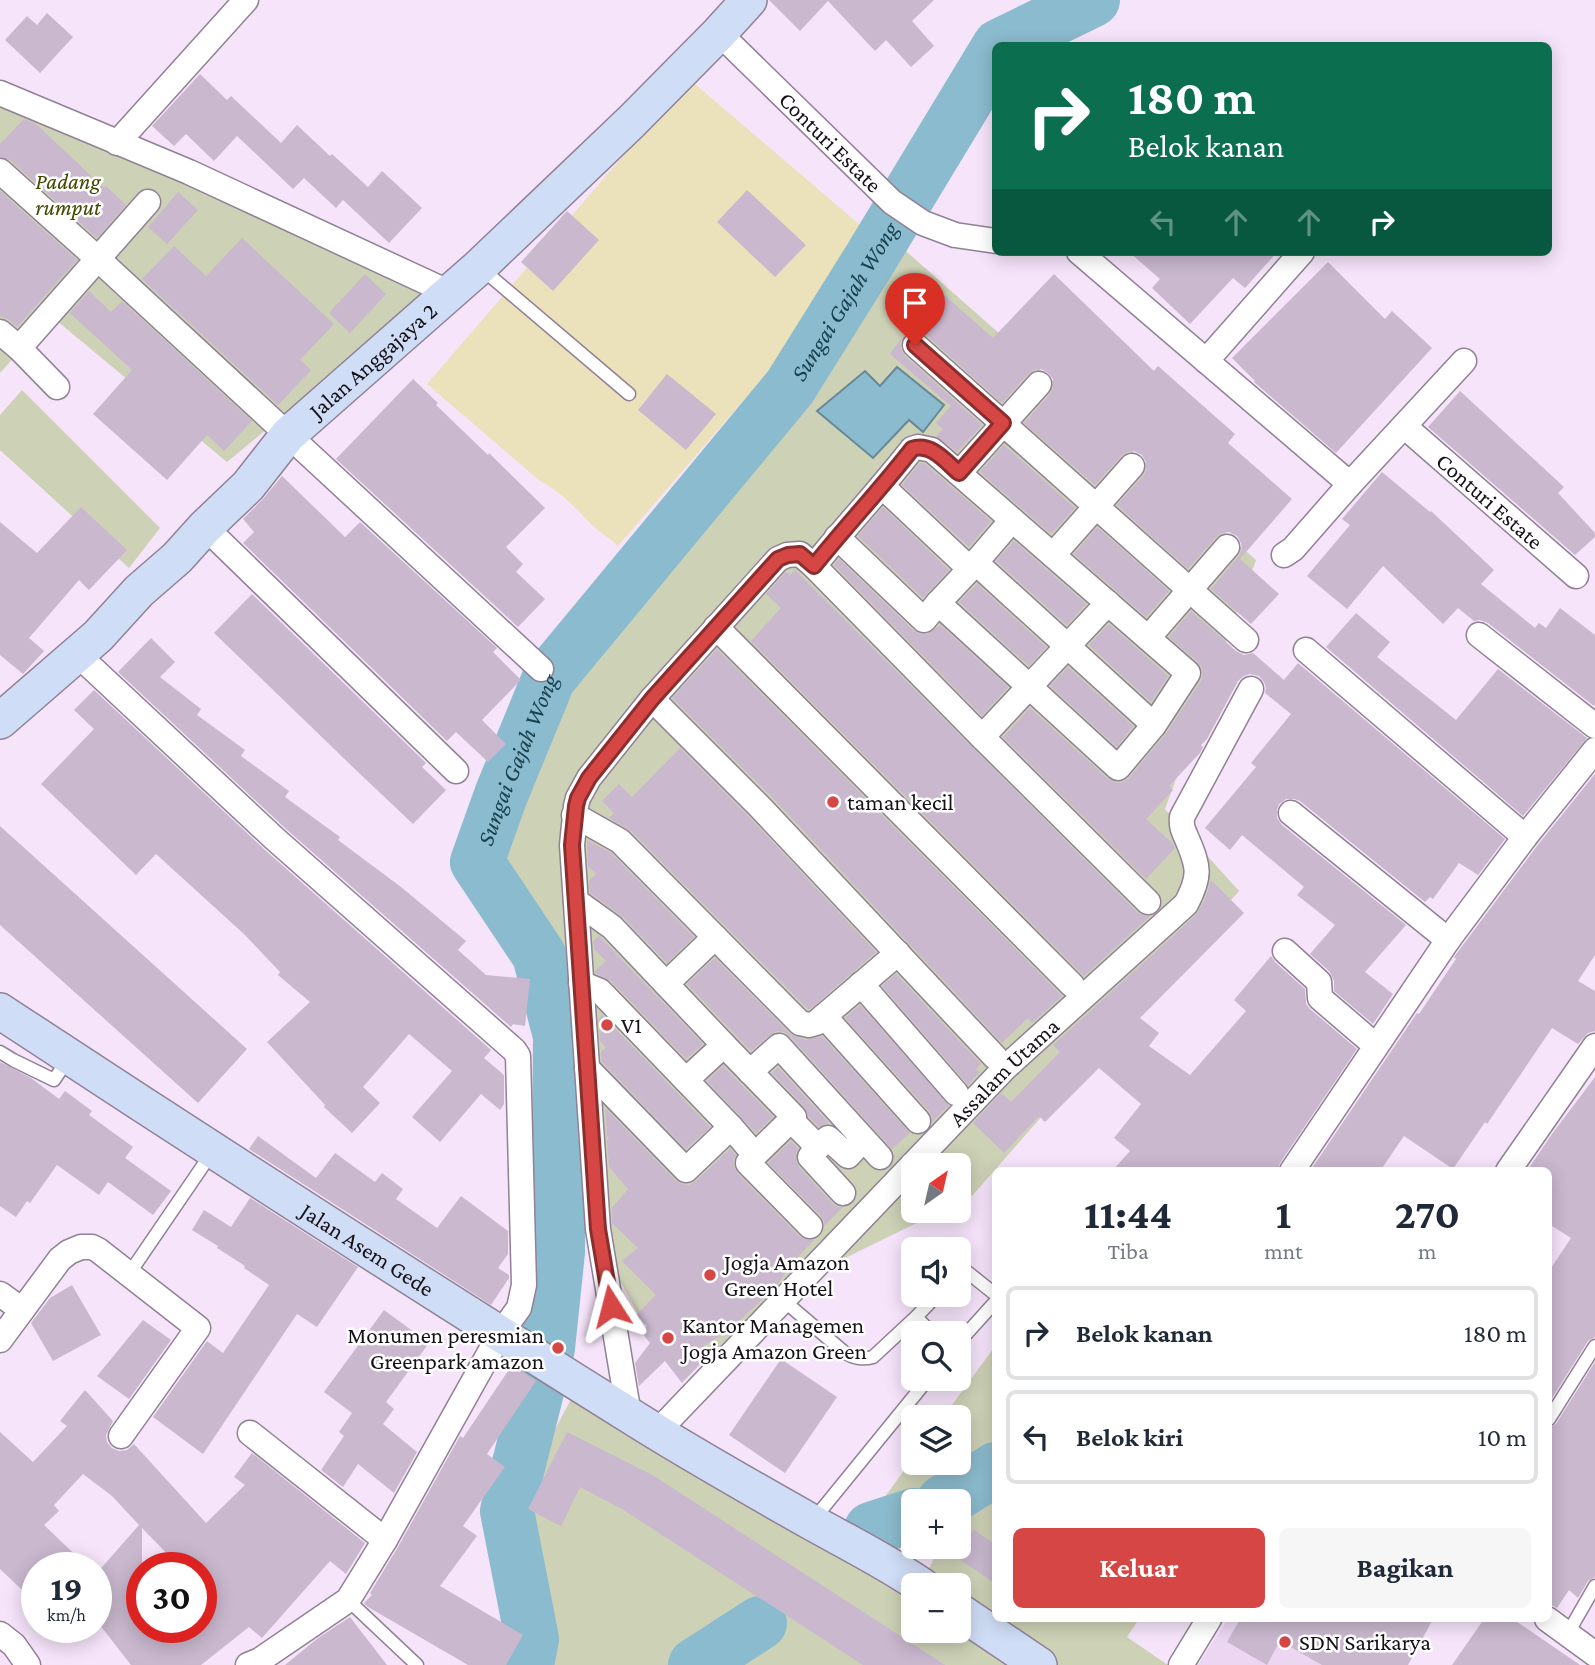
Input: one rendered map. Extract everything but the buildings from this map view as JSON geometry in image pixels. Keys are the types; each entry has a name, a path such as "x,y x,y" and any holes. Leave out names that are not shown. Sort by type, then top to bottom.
{"street":[{"path":"117,143 246,0"},
{"name":"Jalan Anggajaya 2","path":"0,721 98,636 139,591 177,558 248,486 288,435 479,267 631,122 749,0"},
{"name":"Conturi Estate","path":"719,33 892,202 922,223 955,235 992,240"},
{"path":"0,93 189,172 450,293"},
{"path":"0,171 541,669"},
{"path":"19,348 148,202"},
{"path":"1084,256 1350,484"},
{"path":"1206,361 1298,256"},
{"path":"0,332 57,387"},
{"path":"915,345 1246,640"},
{"path":"1284,555 1293,549 1464,361"},
{"path":"959,473 1038,384"},
{"name":"Conturi Estate","path":"1405,426 1576,576"},
{"path":"814,566 883,487 912,449 918,447 932,450 1188,673 1154,725 1118,768 938,603"},
{"path":"1053,555 1132,466"},
{"path":"883,487 1068,646 1154,725"},
{"path":"837,537 923,620 1012,520"},
{"path":"205,527 456,771"},
{"path":"1148,638 1227,547"},
{"path":"631,1416 598,1229 572,845 574,815 578,798 589,778 652,699 778,559 800,554 814,566 1148,902"},
{"path":"982,737 1108,603"},
{"path":"716,627 1072,985"},
{"path":"1479,635 1595,726"},
{"path":"1306,650 1525,836"},
{"path":"77,653 275,839 518,1056 524,1285 519,1308 500,1334 386,1540 348,1600 260,1660 248,1665"},
{"name":"Assalam Utama","path":"631,1416 783,1300 1006,1067 1186,904 1198,876 1181,826 1182,817 1251,689"},
{"path":"652,699 760,807 995,1057"},
{"path":"1295,1167 1448,940 1525,836 1595,750"},
{"path":"1291,813 1448,940"},
{"path":"574,815 620,841 795,1019 814,1020 918,1121"},
{"path":"576,901 612,927 794,1117 747,1163 810,1226"},
{"path":"666,984 715,937"},
{"path":"1285,951 1319,982 1320,998 1376,1046"},
{"path":"750,1072 898,953"},
{"path":"581,983 600,991 755,1155"},
{"path":"861,984 956,1093"},
{"name":"Jalan Asem Gede","path":"0,1011 530,1354 901,1573"},
{"path":"686,1080 724,1045"},
{"path":"779,1046 871,1148 848,1156 828,1138 810,1157 843,1193"},
{"path":"1511,1167 1595,1046"},
{"path":"587,1069 686,1170 731,1127"},
{"path":"791,1120 818,1147"},
{"path":"0,1340 60,1259 76,1248 92,1247 130,1274 198,1328 121,1436"},
{"path":"0,1294 22,1310"},
{"path":"250,1433 386,1540"},
{"path":"971,1619 1039,1665"},
{"path":"1181,1665 1207,1622"},
{"path":"1552,1622 1595,1654"}],"lane":[{"path":"479,267 629,394"},
{"path":"0,1052 54,1080 70,1057"},
{"path":"130,1274 213,1151"},
{"path":"971,1275 992,1291"},
{"path":"783,1300 844,1352 865,1359 873,1357 926,1307"},
{"path":"971,1329 992,1305"},
{"path":"916,1317 920,1321"},
{"path":"1552,1414 1595,1346"},
{"path":"812,1522 918,1391"},
{"path":"1568,1633 1595,1586"},
{"path":"348,1600 417,1665"}],"shaded area":[{"name":"SDN Sarikarya","path":"1226,1622 1323,1622 1396,1665 1198,1665"}],"green space":[{"name":"Padang rumput","path":"0,96 444,283 227,462 51,316 0,373"},
{"name":"taman kecil","path":"899,245 1256,560 1165,809 1239,891 998,1167 992,1167 992,1173 973,1195 971,1196 971,1153 901,1153 901,1223 917,1223 833,1264 727,1347 688,1347 641,1319 619,1279 572,1111 562,1036 540,955 477,862 549,678"},
{"path":"22,390 160,528 129,568 0,450 0,415"},
{"path":"992,1350 992,1622 1137,1622 1127,1637 1168,1665 1051,1665 971,1612 971,1573 927,1573 934,1559 971,1559 971,1489 901,1489 901,1521 879,1505 901,1475 971,1475 971,1405 952,1405 962,1391 971,1391 971,1379"},
{"path":"576,1390 901,1585 901,1643 971,1643 971,1638 1018,1665 530,1665 536,1639 512,1510"}],"sand":[{"path":"689,79 880,242 617,547 567,500 540,481 427,384"}],"water":[{"path":"897,367 944,405 923,432 909,420 873,458 817,411 865,371 880,386"}],"waterway":[{"name":"Sungai Gajah Wong","path":"1007,42 1093,0"},
{"name":"Sungai Gajah Wong","path":"527,1665 532,1639 507,1511 548,1348 558,1252 560,1036 539,955 477,862 549,678 790,387 992,58"},
{"path":"964,1489 992,1471"},
{"path":"871,1529 901,1519"},
{"path":"695,1665 760,1623"}],"place":[{"name":"taman kecil","path":"833,802"},
{"name":"V1","path":"607,1025"},
{"name":"Jogja Amazon Green Hotel","path":"710,1275"},
{"name":"Kantor Managemen Jogja Amazon Green","path":"668,1338"},
{"name":"Monumen peresmian Greenpark amazon","path":"558,1348"},
{"name":"SDN Sarikarya","path":"1285,1642"}],"route":[{"path":"611,1306 598,1229 572,845 578,798 589,778 652,699 778,559 800,554 814,566 883,487 912,449 924,447 932,450 959,473 1003,423 915,345"}]}
